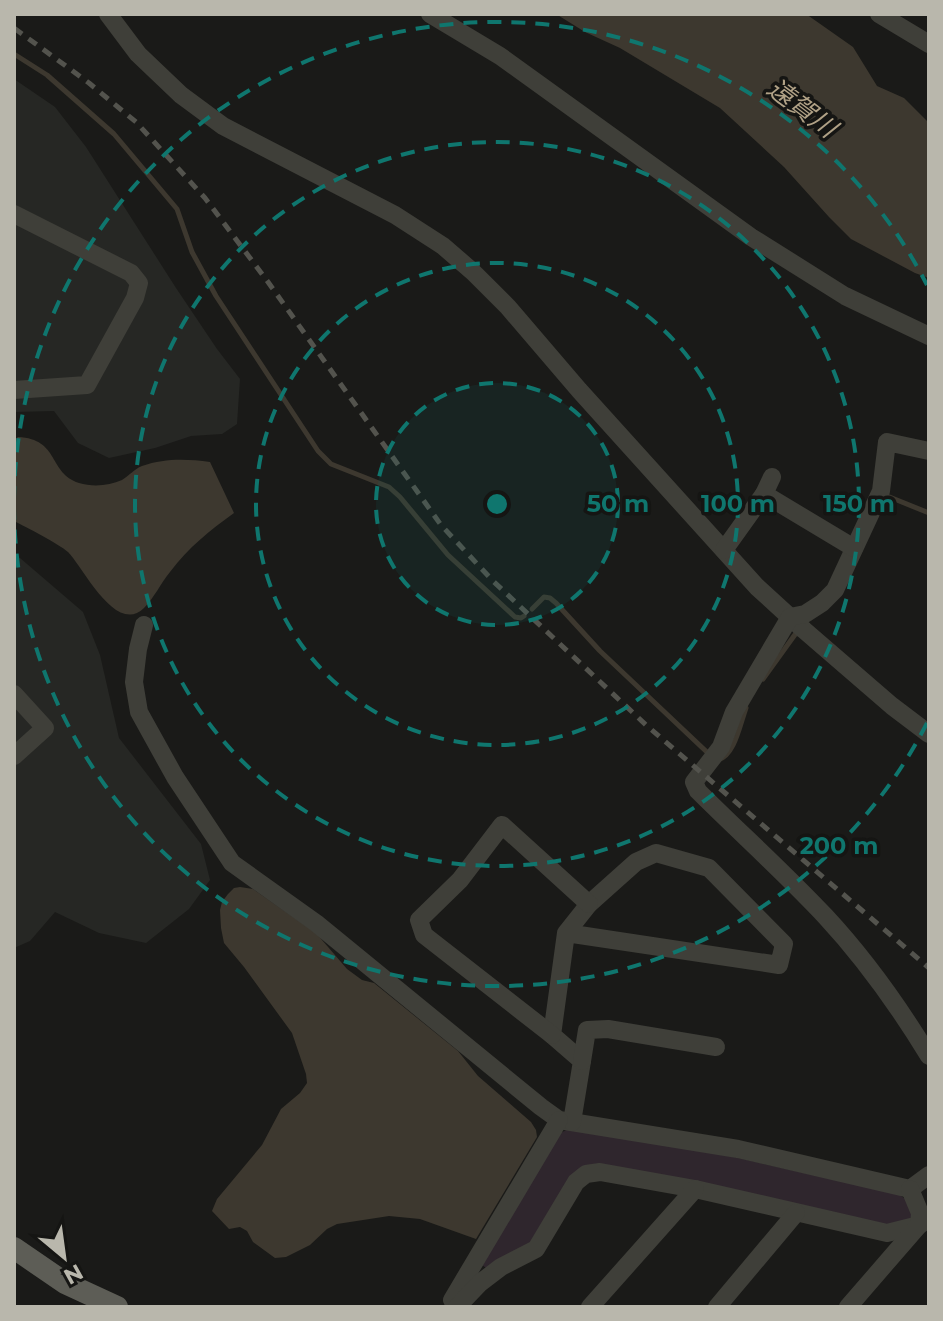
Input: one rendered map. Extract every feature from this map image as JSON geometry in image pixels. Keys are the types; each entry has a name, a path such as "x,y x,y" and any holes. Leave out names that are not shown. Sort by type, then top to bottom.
{"main road":[{"path":"14,1248 65,1283 117,1307"}],"street":[{"path":"108,14 138,54 181,95 223,126 395,215 463,263 508,307 757,587 892,706 929,734"},
{"path":"430,14 500,56 751,237 845,296 929,336"},
{"path":"879,14 929,44"},
{"path":"14,214 131,273 139,283 135,298 87,385 14,390"},
{"path":"929,451 887,442 881,491 835,590 797,624 734,712 714,756 694,782 698,791 827,917 908,1020 929,1056"},
{"path":"724,550 768,485 854,548"},
{"path":"144,625 134,682 139,712 175,777 232,863 316,923 485,1062 566,1121 738,1149 910,1189 929,1175"},
{"path":"14,694 45,728 14,756"},
{"path":"582,1061 424,935 419,920 460,880 502,825 589,904"},
{"path":"552,1035 566,933 589,904 636,862 656,853 709,868 784,944 779,965 566,933"},
{"path":"449,1307 566,1121 587,1030 608,1029 716,1047"},
{"path":"457,1307 501,1267 536,1249 576,1182 586,1174 600,1172 695,1189 887,1233 926,1226"},
{"path":"590,1307 695,1189"},
{"path":"910,1189 926,1226"},
{"path":"717,1307 796,1213"},
{"path":"851,1306 926,1226"}],"shaded area":[{"path":"14,79 55,107 86,147 176,288 240,379 237,424 222,434 191,436 109,458 78,443 54,411 14,412"},
{"path":"14,555 83,612 100,655 119,738 201,844 210,880 189,909 146,943 99,933 55,912 30,941 14,948"},
{"path":"571,1128 698,1149 898,1194 907,1200 912,1215 897,1227 591,1166 534,1244 489,1270 482,1265 558,1134"}],"water":[{"name":"遠賀川","path":"556,14 806,14 853,47 877,86 904,98 929,123 929,278 851,239 784,167 720,108"},
{"path":"18,437 41,444 69,478 89,485 117,482 139,467 159,462 210,462 234,513 184,555 144,608 133,614 122,613 101,596 68,552 14,521 14,440"},
{"path":"234,888 253,889 316,933 347,969 362,980 374,983 458,1051 478,1076 531,1122 537,1137 476,1239 420,1219 389,1216 337,1224 310,1245 286,1257 275,1258 253,1242 247,1231 240,1227 229,1229 212,1211 217,1199 262,1145 281,1109 307,1083 292,1033 224,943 222,902"}],"waterway":[{"path":"14,54 47,75 114,134 177,209 192,252 216,296 318,451 331,464 389,487 448,555 515,617 524,616"},
{"path":"885,500 887,496 929,513"},
{"path":"532,609 544,597 550,598 600,651 710,755"},
{"path":"763,679 799,629"},
{"path":"718,760 733,746 746,708"}],"railway":[{"path":"14,28 136,122 205,198 441,525 493,581 646,725 929,968"}]}
